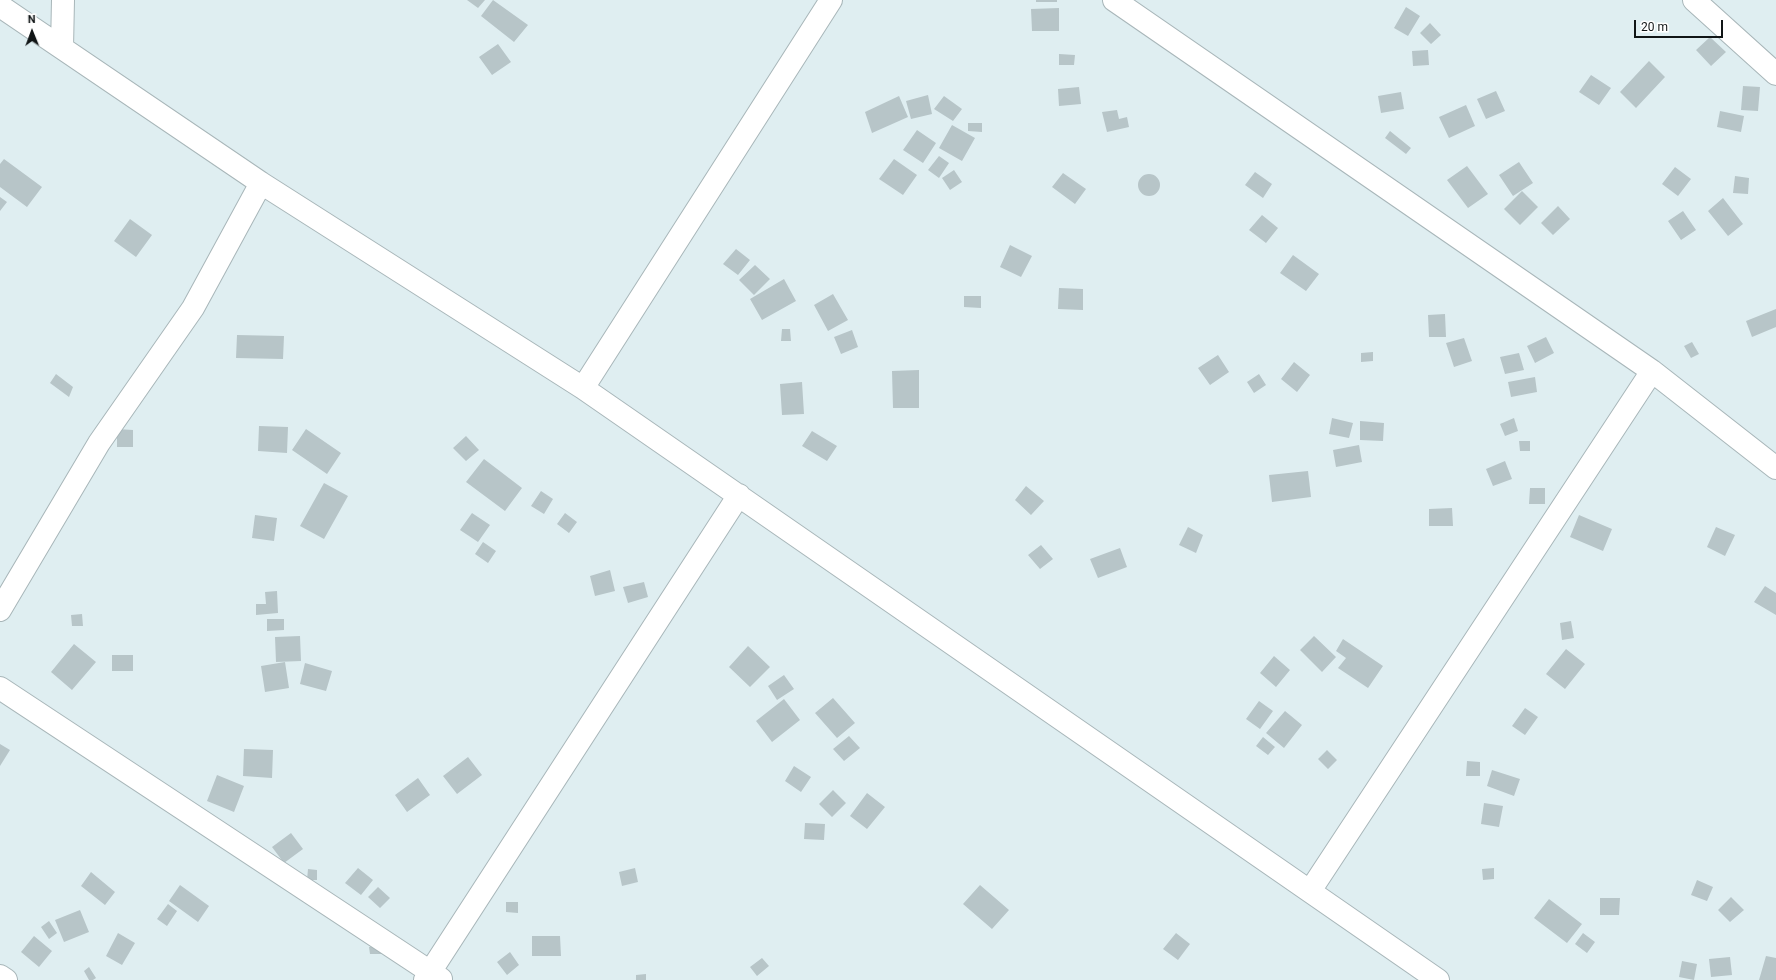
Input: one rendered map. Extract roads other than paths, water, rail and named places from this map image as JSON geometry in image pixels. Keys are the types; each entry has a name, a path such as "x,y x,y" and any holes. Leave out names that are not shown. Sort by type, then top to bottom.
{"street":[{"path":"62,48 63,0"},
{"path":"583,388 831,0"},
{"path":"1114,0 1652,371 1776,468"},
{"path":"1694,0 1776,74"},
{"path":"0,6 261,183 583,388 1438,980"},
{"path":"0,610 99,444 193,308 261,183"},
{"path":"1310,892 1652,371"},
{"path":"0,688 432,977 739,495"},
{"path":"0,976 6,980"}]}
